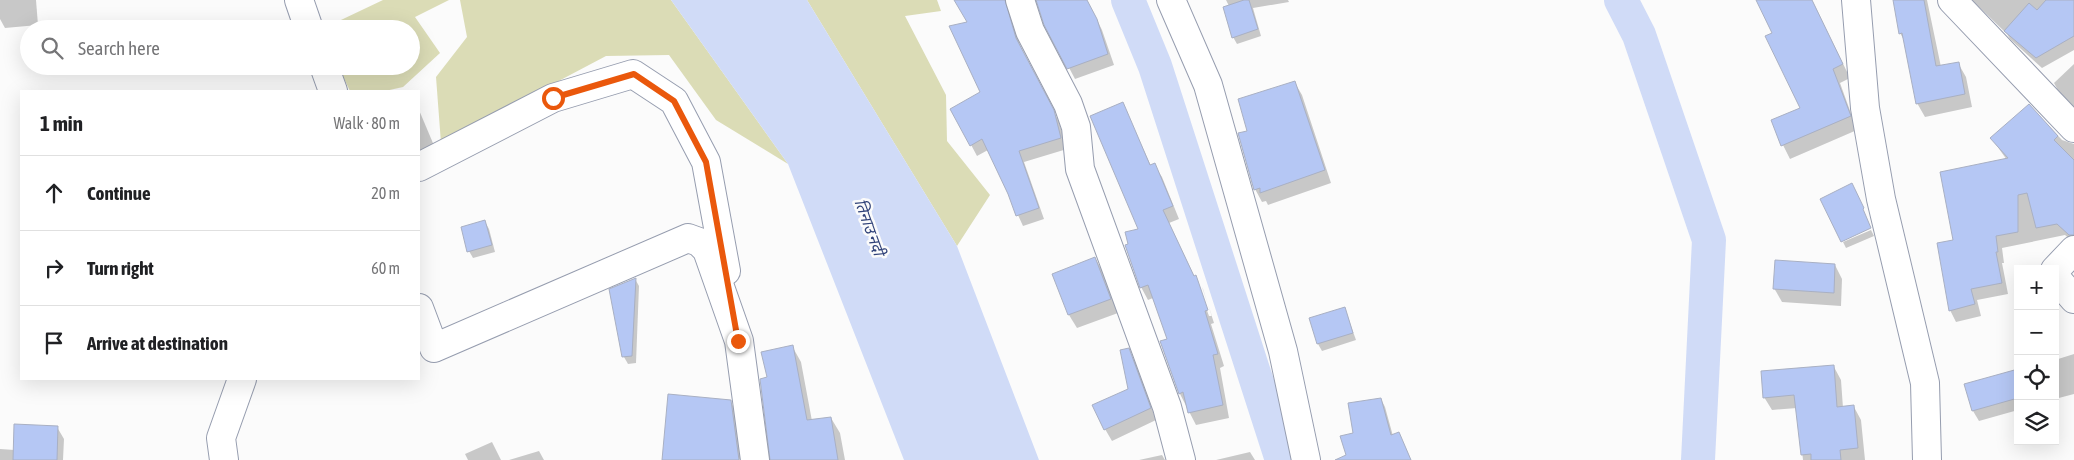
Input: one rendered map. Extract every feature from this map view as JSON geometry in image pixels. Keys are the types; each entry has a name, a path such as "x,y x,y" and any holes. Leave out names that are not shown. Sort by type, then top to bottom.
{"street":[{"path":"299,0 306,20"},
{"path":"1020,0 1030,31 1076,128 1080,169 1167,407 1182,460"},
{"path":"1172,0 1208,84 1283,351 1306,460"},
{"path":"1856,0 1865,108 1881,199 1925,383 1927,460"},
{"path":"1952,0 2074,128"},
{"path":"420,166 553,98 634,74 674,101 706,162 738,341 755,460"},
{"path":"327,75 333,90"},
{"path":"420,311 434,348 688,238 699,242 707,250 738,341"},
{"path":"2059,266 2074,250"},
{"path":"2059,281 2074,298"},
{"path":"224,460 221,438 242,380"}],"green space":[{"path":"383,0 449,0 415,17 417,20 341,20"},
{"path":"460,0 671,0 788,164 716,120 669,55 606,56 441,143 436,77 467,37"},
{"path":"807,0 937,0 941,11 905,16 946,95 947,141 990,195 957,246"},
{"path":"420,24 440,53 420,71"},
{"path":"342,75 416,75 403,87 390,90 350,90"}],"water":[{"name":"तिनाउ नदी","path":"671,0 807,0 957,246 1039,460 904,460 788,164"}],"building":[{"path":"954,0 1005,0 1016,38 1054,110 1061,138 1019,151 1039,208 1016,216 1008,194 982,139 970,146 950,109 980,92 949,26 967,22"},
{"path":"1036,0 1087,0 1097,19 1108,54 1067,69 1044,25"},
{"path":"1249,0 1258,29 1232,38 1223,7"},
{"path":"1756,0 1812,0 1843,64 1833,69 1851,116 1781,146 1771,120 1800,108 1765,36 1772,33"},
{"path":"1893,0 1924,0 1936,66 1959,62 1965,94 1916,104 1902,33 1899,34"},
{"path":"2046,0 2074,0 2074,36 2036,58 2004,31 2029,3 2037,10"},
{"path":"1295,81 1325,170 1260,193 1260,188 1254,190 1238,133 1247,131 1238,99"},
{"path":"1123,102 1150,165 1155,163 1173,206 1163,210 1194,276 1196,275 1208,310 1205,311 1218,354 1213,355 1223,405 1188,413 1183,392 1179,394 1160,341 1167,339 1148,285 1140,288 1125,245 1128,244 1125,232 1138,229 1090,116"},
{"path":"2029,104 2058,136 2054,140 2074,160 2074,235 2069,235 2057,224 2036,228 2027,193 2018,195 2018,232 1996,236 1998,252 1996,252 2002,283 1971,289 1975,304 1949,311 1937,243 1953,240 1940,172 2008,158 1990,138"},
{"path":"1852,183 1871,228 1841,242 1820,199"},
{"path":"485,220 492,245 467,252 461,227"},
{"path":"1095,257 1111,299 1068,315 1052,274"},
{"path":"1775,260 1835,264 1834,293 1773,289"},
{"path":"636,278 632,356 622,357 609,289"},
{"path":"1345,307 1353,333 1317,344 1309,318"},
{"path":"793,345 807,420 831,417 838,460 770,460 760,379 767,377 761,352"},
{"path":"1129,348 1151,408 1104,430 1092,405 1128,389 1120,350"},
{"path":"1834,365 1837,407 1854,405 1858,448 1840,450 1841,460 1811,460 1811,454 1801,455 1794,395 1763,398 1761,371"},
{"path":"2014,370 2014,399 1972,411 1964,384"},
{"path":"668,394 731,400 739,460 662,460"},
{"path":"1381,398 1391,435 1399,432 1411,460 1335,460 1346,455 1340,436 1353,433 1348,403"},
{"path":"14,424 58,426 57,460 13,460"}],"waterway":[{"path":"1128,0 1155,66 1282,460"},
{"path":"1621,0 1639,35 1709,240 1698,460"}],"route":[{"path":"553,98 634,74 674,101 706,162 738,341"}]}
